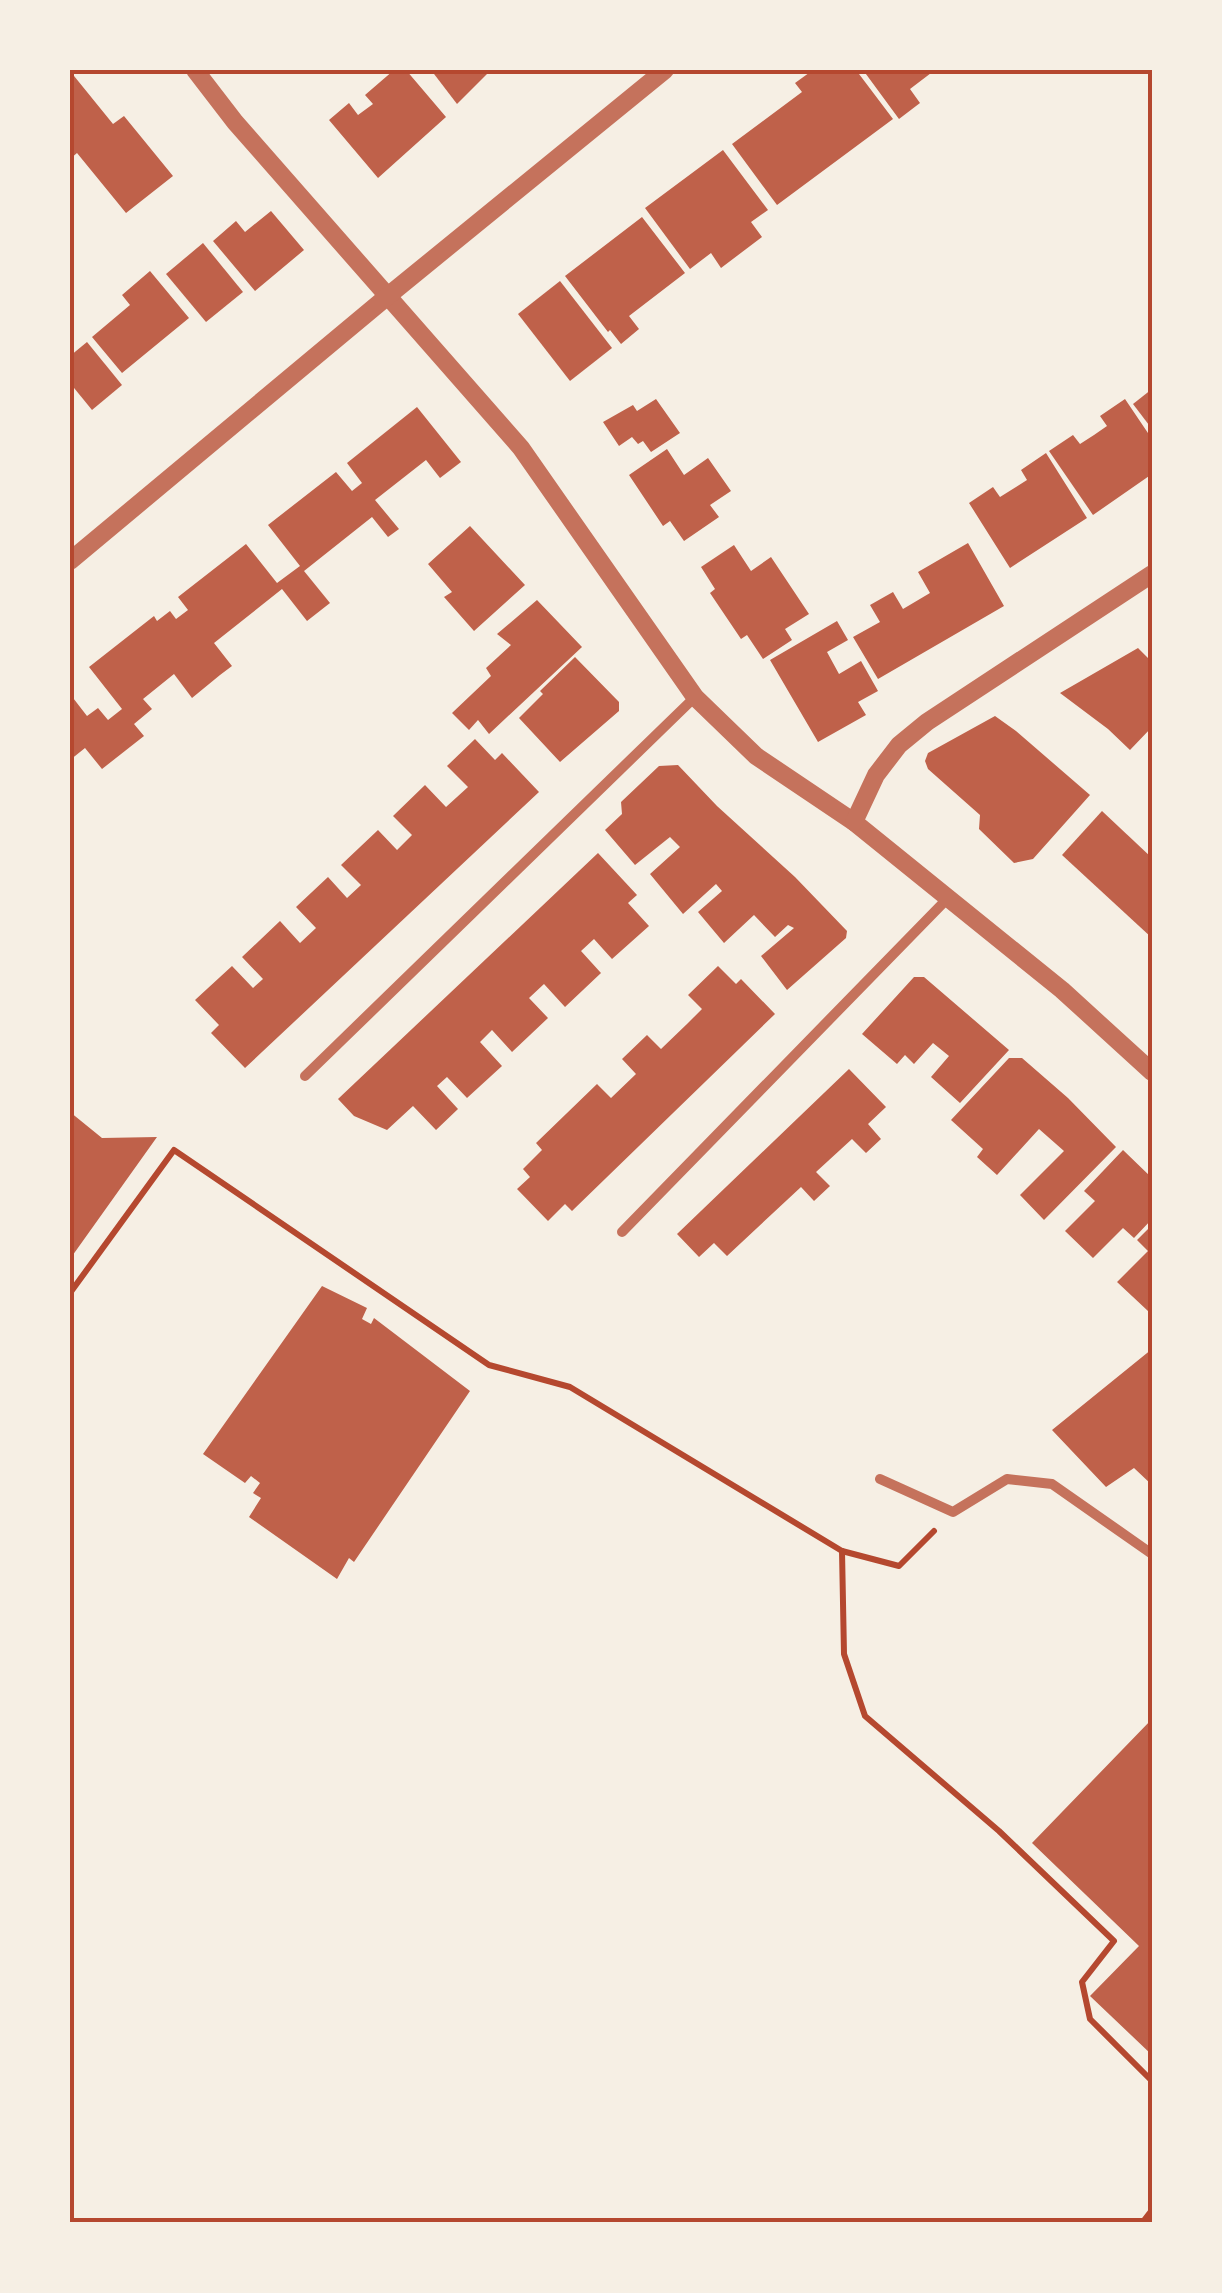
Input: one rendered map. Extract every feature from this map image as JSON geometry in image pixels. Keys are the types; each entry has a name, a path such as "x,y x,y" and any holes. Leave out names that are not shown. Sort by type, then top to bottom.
{"street":[{"path":"195,70 235,122 522,448 695,697 756,756 854,822 1062,990 1152,1072"},
{"path":"70,561 665,70"},
{"path":"854,822 876,775 898,745 1152,574"},
{"path":"305,1076 695,697"},
{"path":"622,1232 948,898"},
{"path":"880,1478 953,1512 1008,1479 1052,1484 1152,1554"}],"path":[{"path":"70,1293 174,1150 488,1366 570,1387 842,1552 898,1566 953,1512"},
{"path":"842,1552 844,1654 865,1716 999,1831 1114,1941 1082,1982 1090,2018 1152,2081"},
{"path":"1142,2223 1152,2210"}],"building":[{"path":"394,70 406,70 446,117 378,178 329,120 349,103 358,115 373,104 365,95"},
{"path":"431,70 491,70 457,104"},
{"path":"813,70 856,70 893,119 777,205 732,144 802,92 795,83"},
{"path":"863,70 935,70 910,89 920,103 899,119"},
{"path":"70,71 113,124 124,116 173,176 126,213 77,153 70,159"},
{"path":"723,150 768,210 751,222 762,237 721,268 711,253 690,269 645,208"},
{"path":"271,211 304,250 255,291 213,241 236,221 245,232"},
{"path":"642,217 685,273 629,316 639,329 621,344 565,276"},
{"path":"203,243 243,292 206,322 166,274"},
{"path":"150,271 189,318 122,373 92,337 130,305 122,295"},
{"path":"560,281 612,348 570,381 518,314"},
{"path":"87,342 122,385 92,410 70,383 70,356"},
{"path":"1152,389 1152,429 1133,404"},
{"path":"656,399 680,433 651,452 643,441 638,444 632,437 619,446 603,422 633,405 637,411"},
{"path":"1125,399 1152,439 1152,474 1093,515 1049,451 1073,435 1080,444 1094,435 1107,426 1100,416"},
{"path":"417,407 461,462 440,478 426,460 375,500 399,529 388,537 372,517 304,571 330,603 307,621 282,589 214,643 232,666 192,698 174,674 143,699 152,709 134,724 144,736 102,769 85,748 70,760 70,694 87,716 98,708 108,720 122,709 89,667 154,616 157,621 170,611 176,619 188,610 178,597 246,544 277,583 300,566 268,525 336,472 352,491 362,483 347,463"},
{"path":"667,449 684,475 708,458 731,491 710,505 719,517 684,541 670,521 663,526 629,475"},
{"path":"1046,453 1087,518 1010,568 969,503 993,487 1000,497 1027,480 1021,470"},
{"path":"470,526 525,585 474,631 444,597 452,592 428,564"},
{"path":"968,543 1004,606 878,679 853,637 880,622 870,605 893,592 903,609 930,593 918,572"},
{"path":"734,545 751,571 771,557 809,614 785,629 792,640 763,659 747,635 741,639 710,593 715,589 701,567"},
{"path":"537,600 582,647 489,734 478,720 469,730 452,713 491,676 486,668 511,645 497,634"},
{"path":"837,621 848,640 827,652 839,674 861,661 878,691 858,702 866,715 818,742 770,660"},
{"path":"1138,648 1152,662 1152,727 1130,750 1060,693"},
{"path":"575,657 619,702 619,711 560,762 519,718"},
{"path":"995,716 1090,795 1033,859 1014,863 979,829 980,815 928,769 925,761 928,753"},
{"path":"475,739 495,760 502,753 539,792 245,1068 211,1033 219,1025 195,1000 232,966 253,988 263,979 242,957 280,921 300,943 316,928 296,907 328,877 347,898 361,885 341,865 378,830 397,850 412,835 393,816 425,785 446,807 468,787 447,766"},
{"path":"678,765 847,931 846,938 787,990 761,956 794,928 788,925 775,937 754,915 724,943 698,912 722,891 716,884 683,914 650,874 680,847 670,837 635,865 605,830 622,814 621,802 659,766"},
{"path":"1102,811 1152,858 1152,938 1062,855"},
{"path":"598,853 637,895 628,903 649,926 612,959 594,939 581,951 601,973 565,1007 544,984 529,998 548,1018 512,1052 492,1030 480,1042 502,1066 467,1098 447,1077 437,1086 458,1109 436,1130 413,1106 387,1130 354,1116 338,1099"},
{"path":"718,966 736,984 741,979 775,1014 572,1211 565,1204 548,1221 517,1189 530,1177 523,1169 542,1150 536,1143 597,1084 611,1098 636,1074 622,1059 647,1035 661,1049 687,1024 702,1009 688,995"},
{"path":"914,977 924,977 1009,1050 960,1103 931,1077 949,1056 933,1043 914,1064 905,1055 897,1064 862,1034"},
{"path":"1009,1058 1022,1058 1116,1147 1044,1220 1020,1195 1064,1151 1039,1129 997,1175 977,1157 983,1149 951,1120"},
{"path":"849,1069 886,1107 868,1124 881,1139 866,1153 852,1139 816,1172 830,1186 814,1201 801,1187 727,1256 714,1243 699,1257 677,1234"},
{"path":"70,1112 102,1138 157,1137 70,1259"},
{"path":"1123,1150 1152,1178 1152,1219 1134,1238 1123,1228 1093,1258 1065,1231 1095,1201 1084,1191"},
{"path":"1152,1225 1152,1307 1148,1311 1117,1282 1148,1251 1137,1240"},
{"path":"322,1286 367,1308 362,1319 371,1324 374,1318 470,1391 354,1562 349,1558 337,1579 249,1517 261,1498 253,1493 260,1483 251,1476 245,1483 203,1454"},
{"path":"1152,1349 1152,1485 1134,1468 1106,1487 1052,1430"},
{"path":"1152,1719 1152,2055 1090,1996 1139,1946 1032,1843"}]}
